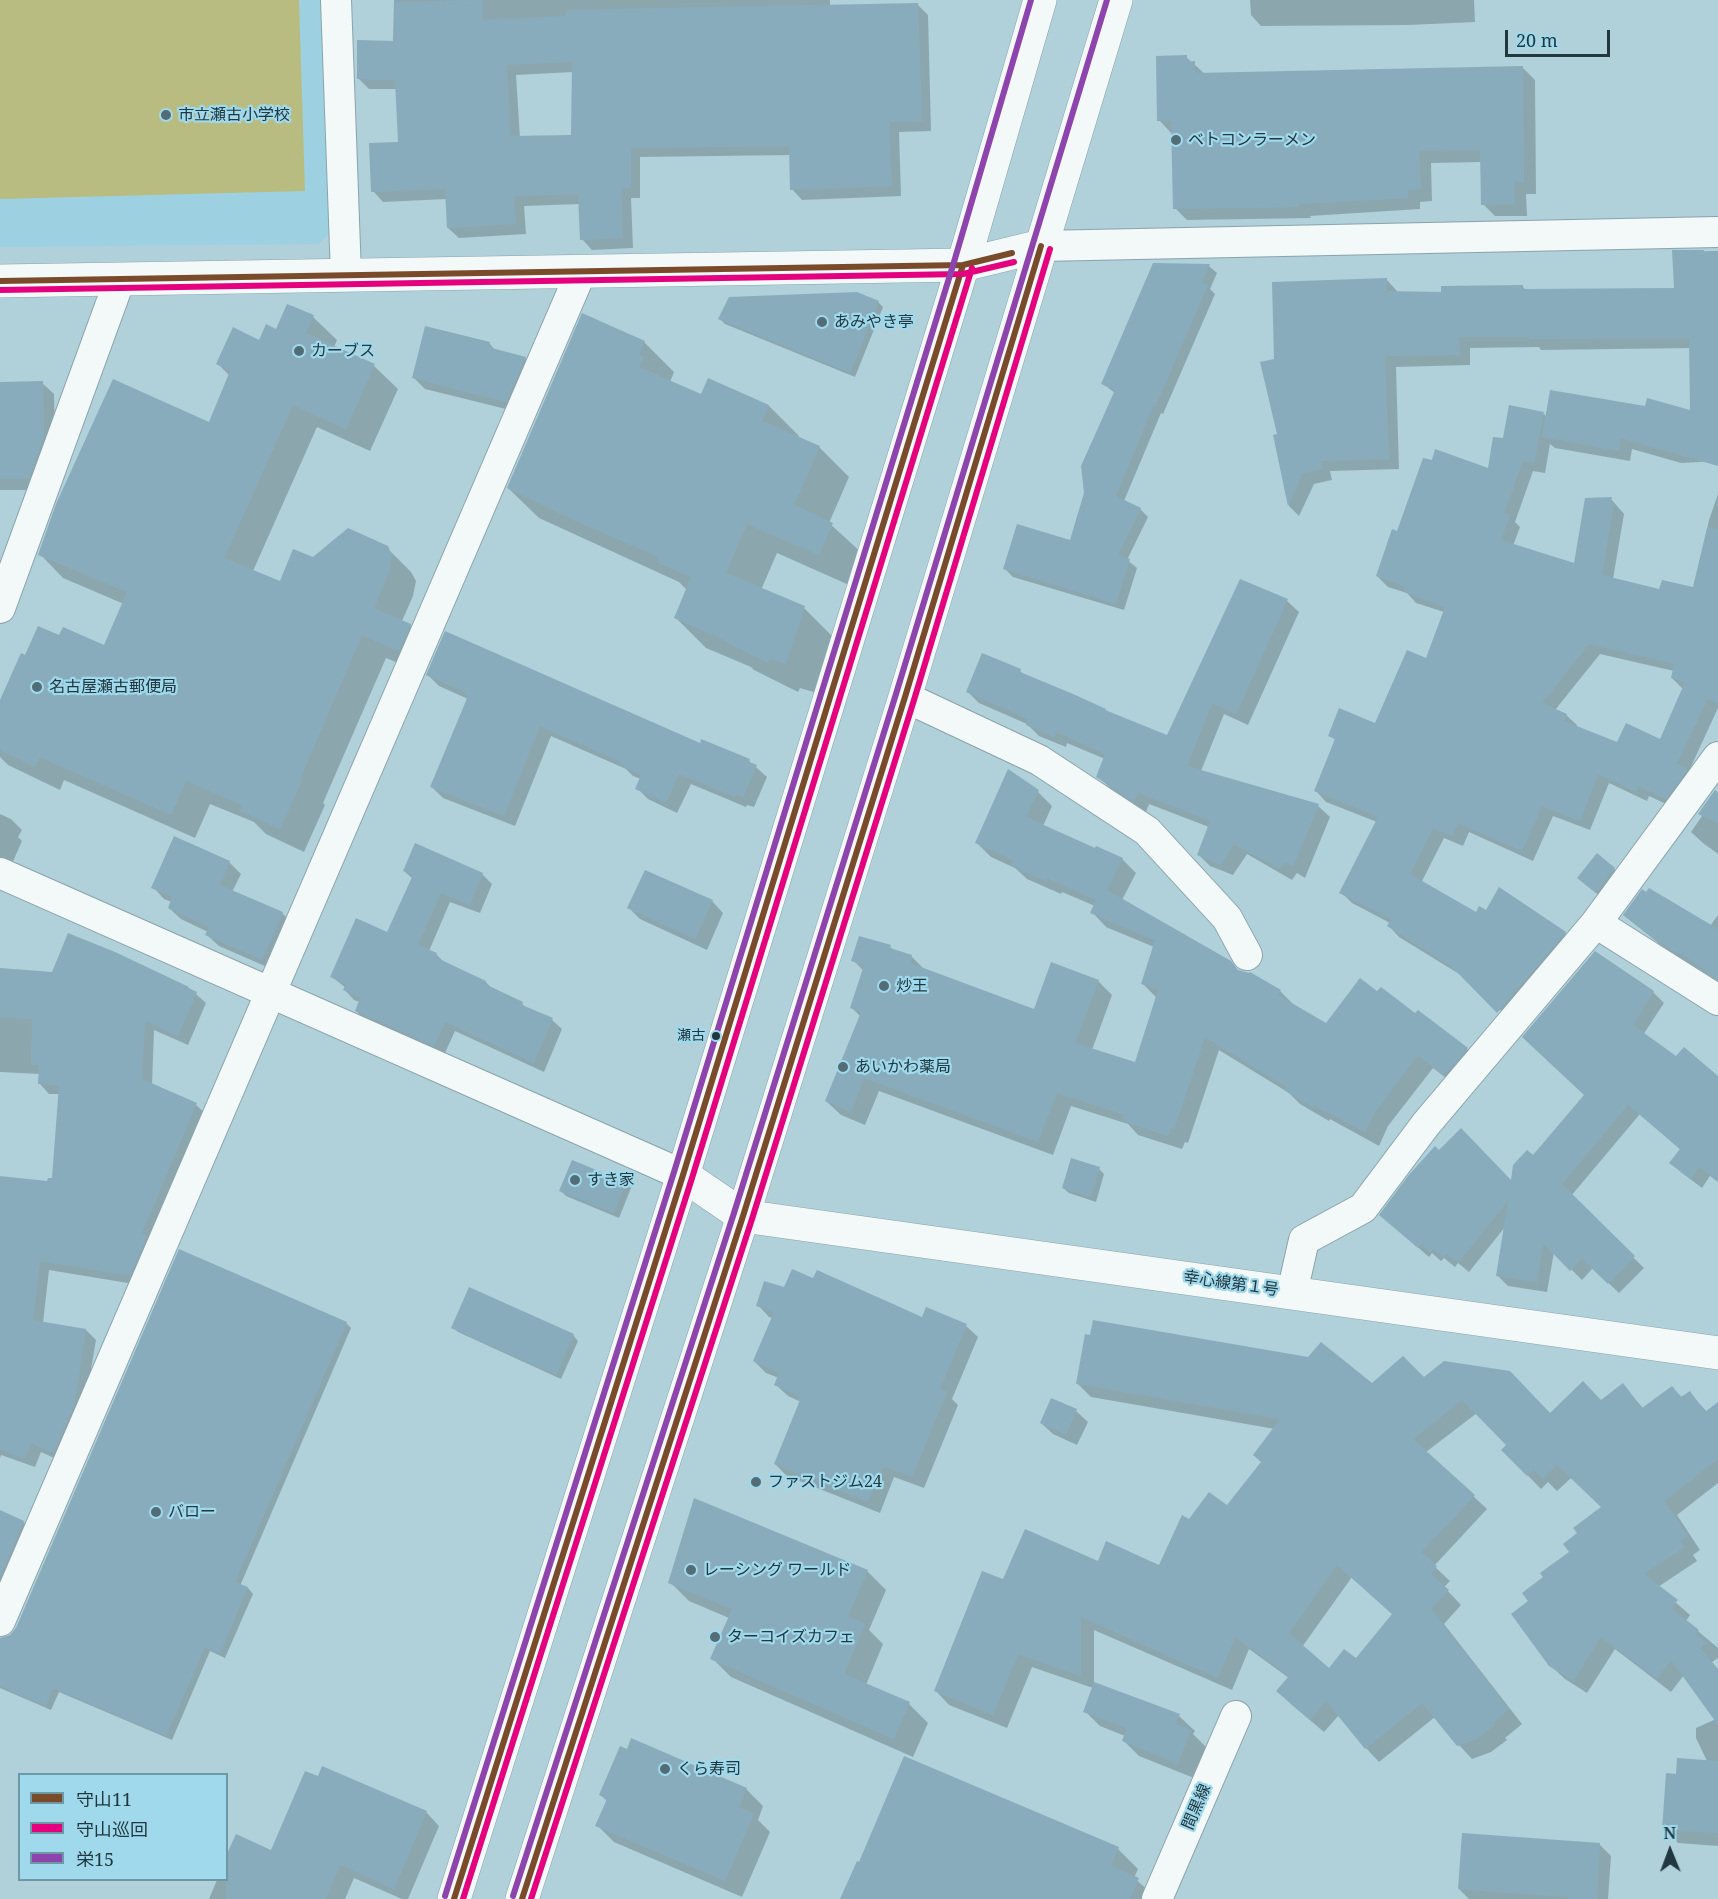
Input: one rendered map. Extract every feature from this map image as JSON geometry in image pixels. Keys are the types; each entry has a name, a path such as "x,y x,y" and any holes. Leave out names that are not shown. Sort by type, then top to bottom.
{"main road":[{"path":"454,1899 683,1175 963,265 1040,0"},
{"path":"522,1899 743,1216 905,696 1116,0"},
{"path":"0,281 963,265 1041,246"},
{"path":"683,1175 743,1216"},
{"name":"幸心線第１号","path":"743,1216 1718,1353"}],"street":[{"path":"336,0 346,274"},
{"path":"1041,246 1718,232"},
{"path":"0,1621 581,272"},
{"path":"0,608 120,279"},
{"path":"905,696 1040,760 1148,831 1227,918 1247,956"},
{"path":"1293,1293 1305,1240 1363,1208 1426,1124 1596,922 1718,757"},
{"path":"0,873 683,1175"},
{"path":"1596,922 1718,1000"},
{"name":"間黒線","path":"1157,1899 1236,1716"}],"shaded area":[{"name":"市立瀬古小学校","path":"0,0 329,0 334,229 319,244 0,247"}],"green space":[{"name":"市立瀬古小学校","path":"0,0 299,0 305,191 0,199"}],"building":[{"path":"483,0 483,20 566,16 566,10 918,3 922,121 889,122 892,186 790,190 789,146 631,148 631,188 621,188 623,238 580,240 578,194 514,196 516,224 447,228 445,189 371,192 369,143 398,142 395,80 357,79 357,40 395,41 394,2","holes":["572,62 571,135 510,136 507,65"]},
{"path":"1187,55 1187,62 1195,61 1195,73 1523,66 1524,182 1514,182 1515,204 1481,205 1480,150 1419,151 1421,189 1408,190 1408,198 1299,204 1299,207 1173,209 1171,121 1157,121 1156,56"},
{"path":"1672,250 1718,252 1718,466 1621,438 1619,451 1542,437 1550,390 1645,406 1647,398 1690,410 1689,338 1459,337 1460,355 1385,356 1389,459 1320,461 1322,469 1303,473 1288,506 1273,435 1277,434 1260,362 1274,359 1272,282 1387,278 1387,291 1441,292 1441,286 1523,285 1523,289 1674,288"},
{"path":"1153,263 1210,264 1202,282 1208,285 1155,407 1153,406 1116,496 1141,508 1118,555 1130,559 1116,604 1003,569 1017,524 1070,540 1084,493 1081,466 1115,390 1101,384"},
{"path":"857,292 879,301 850,373 718,319 729,297"},
{"path":"287,304 314,315 306,333 375,364 346,429 293,405 224,558 280,581 293,549 313,557 348,528 388,546 392,556 389,572 374,608 411,624 399,651 362,635 280,829 240,811 242,805 186,781 171,815 40,757 35,767 0,750 0,700 21,653 25,655 38,626 59,635 63,627 104,645 127,592 38,555 56,504 113,379 209,422 230,371 216,364 233,327 259,340 266,324 276,329"},
{"path":"582,313 645,341 639,355 644,357 639,367 701,394 708,378 769,405 762,421 820,446 794,505 833,523 819,555 747,524 726,573 805,606 786,664 770,659 768,663 674,618 691,577 657,562 659,557 507,488"},
{"path":"425,326 490,342 488,347 526,357 506,402 412,378"},
{"path":"43,381 44,437 29,479 0,479 0,382"},
{"path":"1509,405 1544,412 1534,463 1523,461 1504,513 1510,515 1501,540 1574,563 1585,498 1612,497 1611,502 1614,502 1602,575 1659,589 1662,580 1693,587 1707,528 1718,529 1718,704 1708,698 1677,763 1687,770 1666,799 1638,786 1636,792 1598,774 1580,821 1542,806 1522,851 1458,823 1452,836 1433,828 1410,874 1476,912 1479,906 1486,910 1499,887 1566,932 1497,1013 1452,967 1387,926 1391,919 1339,893 1378,817 1314,791 1335,739 1328,736 1339,708 1375,723 1407,650 1426,658 1445,607 1404,592 1404,586 1376,576 1392,529 1397,531 1423,458 1432,460 1435,449 1488,468 1493,437 1503,438","holes":["1589,644 1674,664 1671,678 1685,682 1660,739 1626,723 1617,742 1564,721 1567,714 1542,703"]},
{"path":"1240,579 1288,599 1236,714 1212,703 1187,766 1319,804 1293,867 1285,862 1280,869 1234,844 1221,865 1197,855 1210,821 1138,793 1134,802 1096,777 1105,754 1056,732 1054,737 1026,725 1028,719 966,692 982,653 1021,669 1020,672 1105,710 1167,735"},
{"path":"445,631 700,743 701,739 750,759 749,762 757,765 743,797 736,795 735,797 679,774 666,803 635,789 641,775 620,765 621,762 540,726 504,816 430,787 468,696 464,694 465,692 426,675"},
{"path":"1008,769 1039,790 1026,817 1123,858 1107,890 1231,961 1238,970 1250,972 1281,990 1278,995 1326,1023 1360,978 1377,991 1381,987 1415,1013 1418,1010 1468,1048 1444,1075 1418,1055 1375,1112 1365,1132 1315,1106 1314,1108 1284,1090 1286,1087 1205,1037 1174,1129 1171,1128 1168,1136 1122,1121 1125,1115 1057,1093 1038,1142 864,1078 851,1112 825,1101 861,1012 850,1008 864,965 851,961 859,936 891,945 890,948 912,955 910,963 1034,1009 1051,962 1099,980 1075,1043 1135,1062 1158,990 1141,984 1155,940 1090,913 1096,900 1047,878 1046,881 1011,866 1013,860 975,843"},
{"path":"1715,790 1718,792 1718,823 1698,814"},
{"path":"174,836 230,861 220,885 283,912 262,960 205,935 209,927 168,908 172,897 151,888"},
{"path":"415,843 483,873 470,905 441,893 418,945 437,953 435,957 486,981 485,984 523,1002 522,1005 553,1018 534,1063 445,1022 434,1046 355,1011 360,998 343,990 346,984 330,977 356,918 387,932 413,875 403,871"},
{"path":"1597,853 1615,868 1596,893 1577,878"},
{"path":"645,870 713,900 695,939 627,908"},
{"path":"1649,888 1718,929 1718,980 1685,956 1651,937 1623,915 1642,889 1646,892"},
{"path":"68,933 115,952 197,992 178,1036 145,1021 142,1079 197,1103 142,1233 147,1236 130,1276 40,1261 33,1320 86,1329 74,1406 53,1453 31,1443 25,1459 0,1449 0,1176 47,1181 48,1178 52,1178 59,1085 38,1084 39,1065 31,1065 32,1019 0,1017 0,968 52,972"},
{"path":"1595,951 1654,991 1633,1025 1676,1056 1684,1047 1718,1076 1718,1180 1699,1167 1691,1179 1669,1163 1680,1149 1628,1105 1562,1184 1635,1256 1608,1284 1582,1259 1570,1271 1543,1243 1537,1282 1496,1276 1508,1201 1458,1263 1447,1254 1444,1258 1433,1249 1430,1252 1421,1244 1418,1248 1379,1215 1408,1176 1435,1146 1439,1150 1461,1128 1511,1180 1513,1165 1527,1150 1533,1155 1584,1095 1522,1037"},
{"path":"1071,1158 1100,1167 1091,1197 1062,1188"},
{"path":"572,1160 626,1182 614,1213 559,1191"},
{"path":"179,1249 347,1322 235,1582 248,1587 220,1654 205,1647 166,1736 53,1688 46,1706 0,1686 0,1638 10,1635 16,1628"},
{"path":"792,1269 813,1278 817,1270 922,1317 926,1307 967,1324 940,1389 947,1392 912,1477 883,1466 868,1502 774,1464 800,1400 797,1399 799,1396 774,1385 779,1373 753,1361 774,1312 756,1306 764,1281 784,1287"},
{"path":"469,1287 574,1334 556,1375 451,1328"},
{"path":"1093,1320 1308,1357 1321,1342 1372,1383 1403,1356 1424,1377 1444,1361 1510,1371 1550,1413 1583,1381 1601,1400 1623,1383 1642,1408 1672,1386 1681,1397 1690,1391 1705,1412 1718,1402 1718,1459 1664,1501 1688,1536 1680,1541 1685,1547 1644,1574 1678,1600 1671,1608 1699,1630 1695,1634 1706,1643 1700,1648 1718,1670 1718,1725 1671,1660 1657,1679 1601,1637 1573,1681 1549,1666 1511,1614 1528,1601 1522,1593 1543,1577 1540,1573 1569,1552 1563,1544 1577,1533 1573,1528 1601,1507 1557,1465 1542,1479 1534,1470 1527,1476 1501,1450 1506,1445 1462,1400 1413,1439 1475,1495 1421,1552 1437,1566 1431,1574 1449,1590 1431,1609 1509,1709 1493,1723 1494,1726 1477,1739 1457,1746 1422,1703 1365,1749 1326,1701 1310,1720 1276,1691 1289,1676 1235,1637 1218,1678 1081,1617 1081,1676 1018,1654 993,1715 934,1691 982,1571 1003,1579 1025,1529 1098,1561 1106,1541 1159,1565 1182,1515 1189,1519 1209,1492 1227,1505 1261,1462 1253,1455 1280,1419 1076,1384 1085,1334 1090,1335","holes":["1337,1565 1392,1614 1356,1658 1344,1649 1329,1668 1289,1633"]},
{"path":"1051,1398 1077,1409 1066,1435 1040,1423"},
{"path":"694,1498 868,1570 848,1616 865,1624 844,1674 910,1702 894,1739 710,1659 732,1609 668,1583"},
{"path":"0,1510 24,1521 0,1577"},
{"path":"1094,1682 1180,1714 1176,1724 1191,1730 1178,1764 1122,1741 1127,1728 1083,1712"},
{"path":"631,1738 747,1788 739,1807 754,1814 725,1881 595,1826 607,1799 599,1795 620,1746 627,1749"},
{"path":"904,1756 1119,1847 1111,1866 1139,1878 1130,1899 840,1899 857,1861 859,1862"},
{"path":"1677,1758 1718,1761 1718,1833 1662,1830 1666,1773 1676,1774"},
{"path":"322,1766 427,1811 394,1889 340,1865 326,1899 226,1899 228,1852 236,1834 271,1850 305,1771 318,1776"},
{"path":"1462,1833 1600,1843 1597,1899 1566,1899 1566,1897 1458,1889"}],"transit line":[{"name":"栄15","path":"445,1896 674,1172 954,262 1031,0"},
{"name":"栄15","path":"513,1896 734,1213 896,694 1107,0"},
{"name":"守山11","path":"522,1899 743,1216 905,697 1041,246"},
{"name":"守山巡回","path":"531,1899 752,1219 914,700 1050,249"},
{"name":"守山11","path":"0,281 963,265 1012,253"},
{"name":"守山巡回","path":"0,290 963,274 1014,262"},
{"name":"守山11","path":"454,1899 683,1175 963,265"},
{"name":"守山巡回","path":"463,1899 692,1178 972,268"}],"place":[{"name":"市立瀬古小学校","path":"166,115"},
{"name":"ベトコンラーメン","path":"1176,140"},
{"name":"あみやき亭","path":"822,322"},
{"name":"カーブス","path":"299,351"},
{"name":"名古屋瀬古郵便局","path":"37,687"},
{"name":"炒王","path":"884,986"},
{"name":"瀬古","path":"716,1036"},
{"name":"あいかわ薬局","path":"843,1067"},
{"name":"すき家","path":"575,1180"},
{"name":"ファストジム24","path":"756,1482"},
{"name":"バロー","path":"156,1512"},
{"name":"レーシング ワールド","path":"691,1570"},
{"name":"ターコイズカフェ","path":"715,1637"},
{"name":"くら寿司","path":"665,1769"}]}
